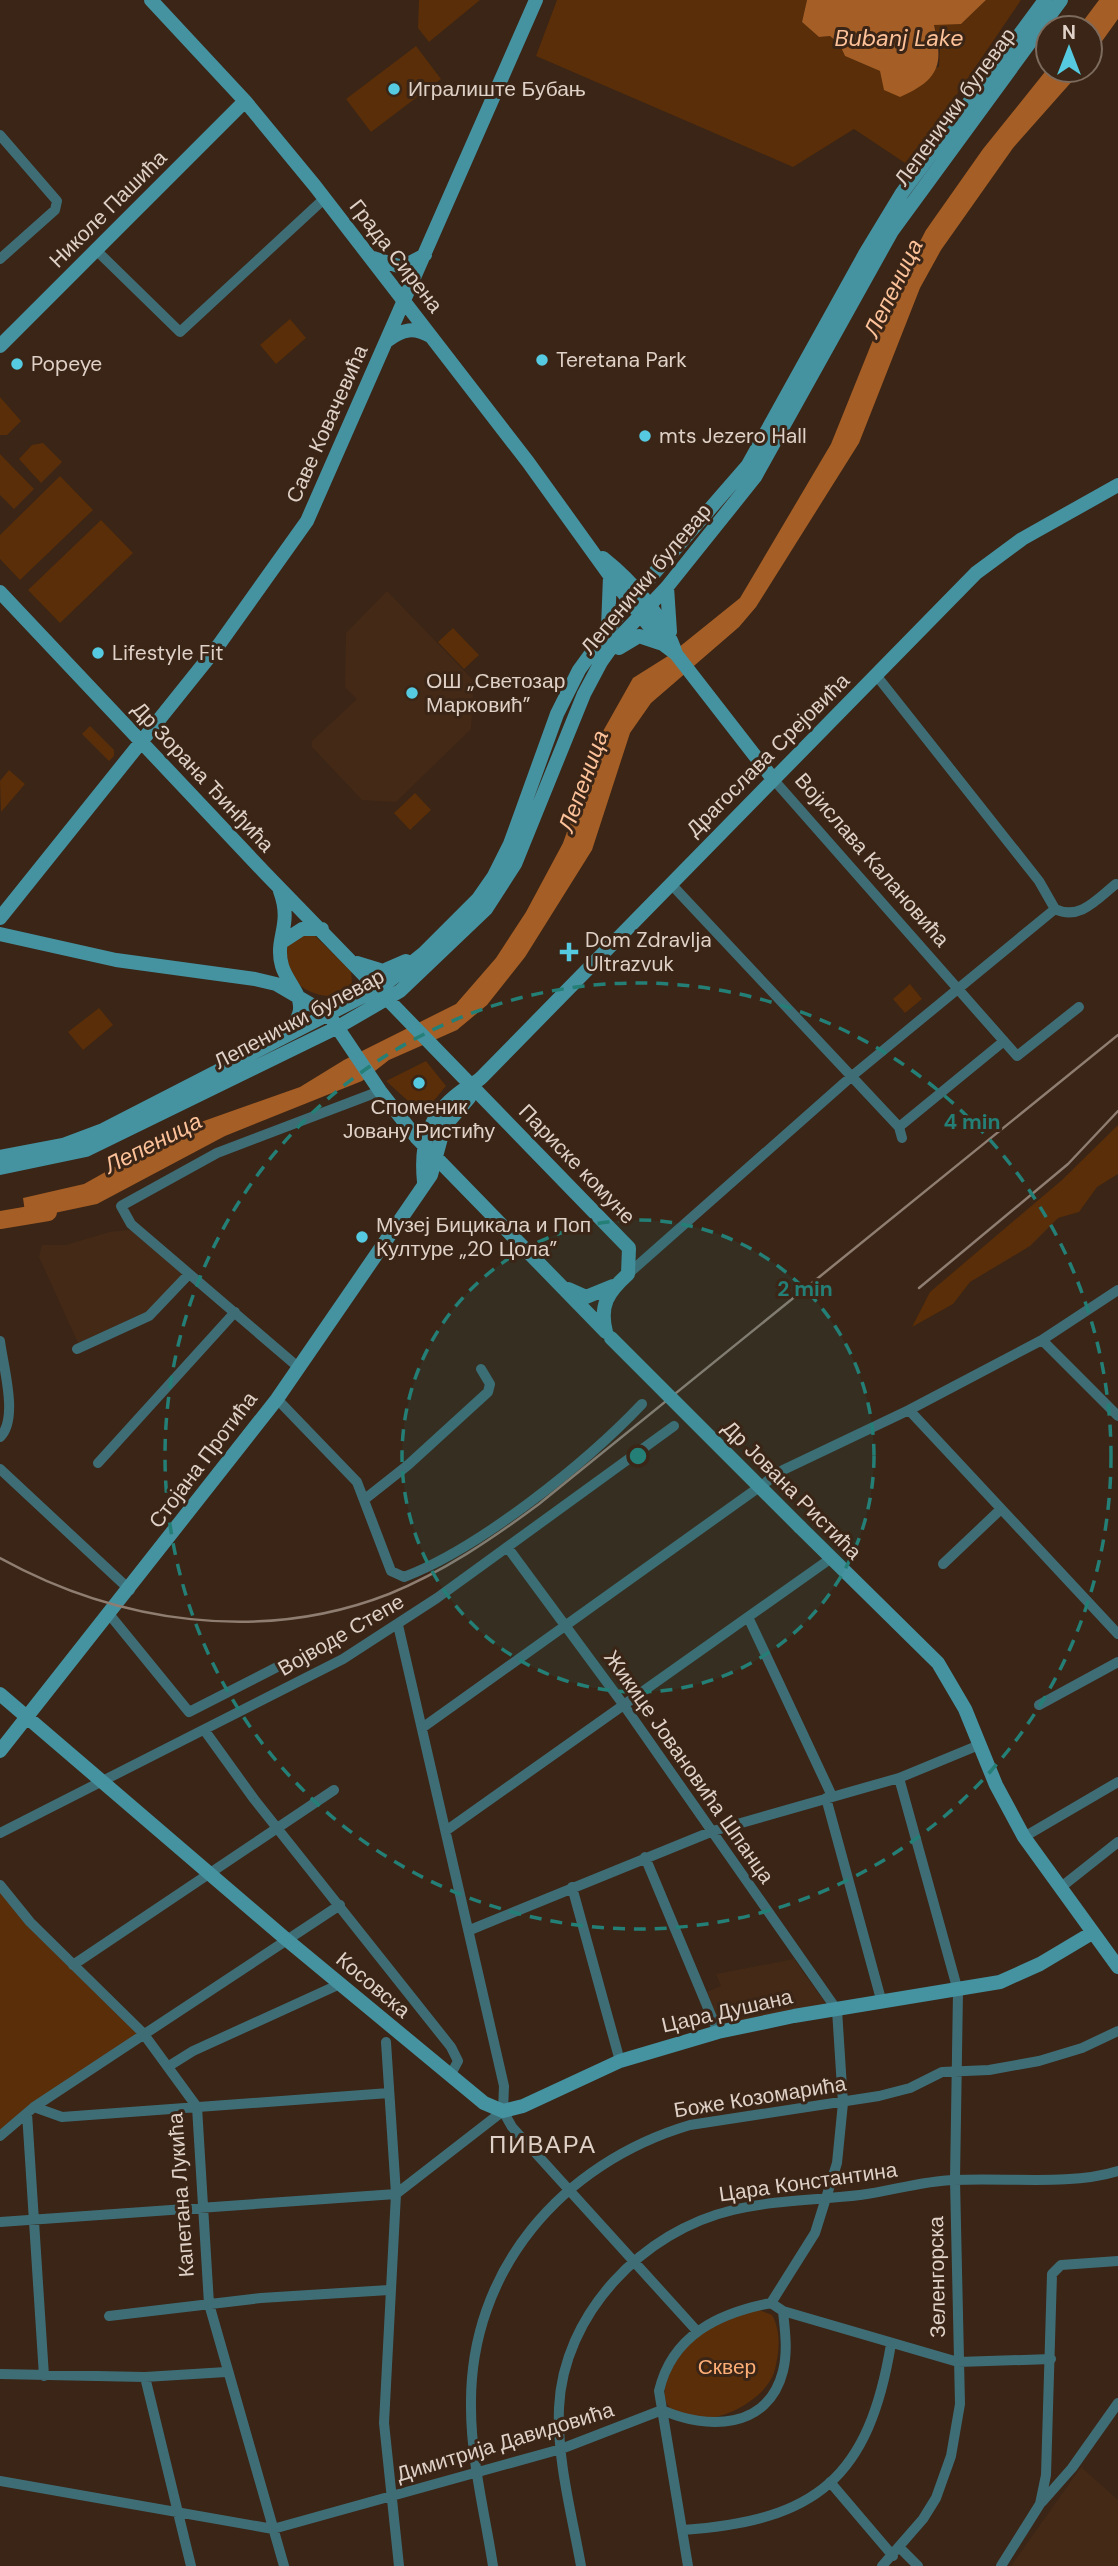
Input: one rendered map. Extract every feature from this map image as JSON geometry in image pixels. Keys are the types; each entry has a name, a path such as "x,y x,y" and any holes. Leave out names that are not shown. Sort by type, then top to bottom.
{"main road":[{"name":"Града Сирена","path":"151,0 245,101 325,198 594,551 645,611"},
{"name":"Саве Ковачевића","path":"0,918 218,646 307,521 536,0"},
{"name":"Лепенички булевар","path":"383,994 473,905 494,876 522,817 557,714 579,670 608,628 738,480 760,448 864,254 902,193 1045,0"},
{"name":"Лепенички булевар","path":"0,1168 59,1158 86,1150 383,994 474,922 501,890 533,825 584,694 601,662 615,641 667,587 755,477 892,231 1061,0"},
{"name":"Николе Пашића","path":"0,346 245,101"},
{"path":"371,258 402,267 426,254"},
{"path":"387,341 405,330 414,330 433,338"},
{"name":"Драгослава Срејовића","path":"424,1182 424,1145 428,1127 459,1092 473,1085 976,573 998,555 1118,485"},
{"path":"608,628 614,573 646,574 678,550"},
{"path":"601,662 633,638 643,636 670,646 667,587"},
{"name":"Др Зорана Ђинђића","path":"0,592 438,1052"},
{"name":"Војислава Калановића","path":"645,611 773,779"},
{"path":"278,886 287,915 281,943 281,965 296,995 299,1014 281,1040"},
{"path":"281,943 302,929 322,929"},
{"path":"0,934 116,960 276,984 333,1021"},
{"path":"352,961 383,971 424,953"},
{"name":"Лепенички булевар","path":"0,1157 50,1149 85,1138 281,1040 333,1021"},
{"name":"Др Јована Ристића","path":"333,1021 378,1088 436,1160 830,1559 938,1663 965,1709 996,1785 1024,1837 1118,1967"},
{"name":"Париске комуне","path":"438,1052 629,1248"},
{"name":"Драгослава Срејовића","path":"424,1182 431,1175 439,1138 447,1121 469,1098 473,1085"},
{"path":"404,1122 428,1127 447,1121"},
{"name":"Стојана Протића","path":"0,1751 130,1590 276,1399 424,1182"},
{"path":"608,1335 603,1311 606,1298 628,1274 629,1248"},
{"path":"559,1283 583,1297 615,1286"},
{"name":"Косовска","path":"0,1694 450,2076 484,2103 503,2111"},
{"name":"Цара Душана","path":"503,2111 523,2106 620,2061 718,2032 794,2015 958,1991 1013,1978 1092,1933"}],"street":[{"path":"0,135 57,201 55,210 0,259"},
{"path":"97,251 180,332 325,198"},
{"path":"876,675 1039,881 1055,909 1065,914 1083,911 1116,884"},
{"name":"Војислава Калановића","path":"773,779 1017,1056 1079,1007"},
{"path":"671,884 899,1127 902,1139"},
{"path":"628,1274 852,1076 1055,909"},
{"path":"899,1127 1004,1041"},
{"path":"298,1367 131,1224 121,1209 123,1204 217,1153 378,1088"},
{"name":"Париске комуне","path":"629,1248 642,1251 659,1247"},
{"path":"77,1349 149,1316 189,1274"},
{"path":"422,1728 759,1485 800,1461 909,1410 1042,1340 1118,1290"},
{"path":"98,1462 212,1341 235,1312"},
{"path":"1042,1340 1118,1416"},
{"path":"0,1341 10,1413 9,1426 0,1437"},
{"path":"276,1399 352,1475 365,1499 395,1477 488,1392 490,1384 481,1369"},
{"name":"Војводе Степе","path":"365,1499 391,1571 399,1577 411,1574 478,1537 543,1492 642,1404"},
{"path":"909,1410 1118,1634"},
{"name":"Војводе Степе","path":"0,1833 312,1676 398,1625 674,1426"},
{"path":"0,1469 130,1590"},
{"path":"943,1564 1001,1509"},
{"name":"Жикице Јовановића Шпанца","path":"508,1548 623,1704 837,2010"},
{"path":"447,1830 830,1559"},
{"path":"109,1614 189,1712 283,1664"},
{"path":"748,1617 829,1797 882,2003"},
{"path":"398,1625 504,2086 503,2111"},
{"path":"1039,1705 1118,1662"},
{"path":"205,1731 457,2055 457,2063 450,2076"},
{"path":"470,1930 713,1831 899,1778 979,1745"},
{"name":"Зеленгорска","path":"882,2566 896,2552 936,2498 951,2456 959,2419 955,2180 958,1991 899,1778"},
{"path":"1024,1837 1118,1782"},
{"path":"73,1965 334,1790"},
{"path":"1060,1888 1118,1842"},
{"path":"645,1857 718,2032"},
{"name":"Капетана Лукића","path":"0,1885 30,1922 143,2033 197,2107 209,2304 226,2372 284,2566"},
{"path":"572,1887 620,2061"},
{"path":"0,2136 30,2110 143,2033 340,1905"},
{"path":"169,2066 193,2051 340,1984"},
{"path":"771,2303 809,2243 827,2199 837,2163 843,2103 837,2010"},
{"name":"Боже Козомарића","path":"494,2566 478,2473 471,2404 473,2360 481,2327 499,2280 521,2241 569,2188 631,2148 670,2131 718,2119 843,2103 911,2088 943,2072 1039,2062 1082,2048 1118,2031"},
{"path":"386,2042 396,2194 384,2423 399,2566"},
{"path":"30,2110 62,2117 389,2093"},
{"path":"30,2110 44,2376"},
{"name":"Косовска","path":"503,2111 512,2127 569,2188 633,2264 696,2330"},
{"name":"Цара Душана","path":"396,2194 503,2111"},
{"name":"Цара Константина","path":"581,2566 561,2449 561,2395 576,2338 599,2299 633,2264 671,2236 712,2216 759,2205 827,2199 955,2180 1080,2178 1118,2171"},
{"path":"0,2222 396,2194"},
{"path":"1041,2504 1048,2449 1050,2301 1054,2270 1061,2264 1118,2261"},
{"path":"108,2316 209,2304 389,2290"},
{"path":"688,2566 659,2392 663,2376 696,2330 735,2310 771,2303 783,2311 958,2362 1051,2359"},
{"path":"662,2410 682,2419 714,2424 740,2419 761,2406 773,2391 783,2368 786,2350 783,2311"},
{"path":"683,2530 729,2526 769,2518 791,2509 830,2482 859,2450 874,2420 891,2344"},
{"path":"0,2374 145,2377 226,2372"},
{"path":"145,2377 191,2566"},
{"path":"1001,2566 1041,2504 1072,2468 1118,2403"},
{"name":"Димитрија Давидовића","path":"273,2529 561,2449 662,2410"},
{"path":"0,2481 273,2529"},
{"path":"830,2482 896,2552 918,2566"}],"shaded area":[{"name":"ОШ „Светозар Марковић”","path":"387,591 474,681 471,729 396,802 362,800 312,747 312,741 357,699 345,687 346,633"},
{"path":"109,1232 136,1232 185,1275 155,1308 78,1343 39,1257 42,1245 66,1245"},
{"path":"794,1959 826,2004 720,2025 707,1992 721,1986 716,1974"},
{"path":"1081,2467 1118,2500 1118,2566 1011,2566"}],"green space":[{"path":"419,0 480,0 429,42 418,28"},
{"path":"557,0 807,0 802,22 819,37 830,36 840,45 845,56 880,71 939,67 940,45 934,24 961,24 986,0 1021,0 938,122 905,163 854,129 793,167 536,56"},
{"name":"Игралиште Бубањ","path":"416,46 441,79 371,132 346,99"},
{"path":"290,319 306,338 276,364 260,345"},
{"path":"0,397 21,421 7,435 0,435"},
{"path":"43,443 62,462 41,483 19,459 32,445"},
{"path":"0,454 34,489 14,509 0,495"},
{"path":"60,476 93,510 20,580 0,559 0,535"},
{"path":"101,520 133,553 60,623 28,590"},
{"path":"453,628 479,655 464,669 438,642"},
{"path":"90,726 114,750 114,756 109,761 82,734"},
{"path":"9,770 25,784 1,812 0,781"},
{"path":"415,793 431,810 410,830 394,813"},
{"path":"298,935 314,935 351,971 352,983 341,995 316,994 295,980 286,963 287,943"},
{"path":"910,984 922,999 905,1013 893,999"},
{"path":"99,1008 113,1025 83,1050 68,1032"},
{"path":"426,1061 446,1086 427,1109 418,1110 386,1081"},
{"path":"1118,1125 1118,1174 1097,1187 1079,1212 1058,1218 1030,1246 970,1282 953,1304 912,1327 930,1292 1062,1180"},
{"path":"0,1889 140,2035 0,2136"},
{"name":"Сквер","path":"757,2309 772,2315 778,2336 776,2366 767,2385 743,2406 712,2418 682,2416 670,2408 665,2399 669,2376 693,2339 711,2325"}],"water":[{"name":"Bubanj Lake","path":"807,0 986,0 961,24 934,25 938,51 935,70 923,84 900,97 884,90 880,71 845,56 840,45 830,36 819,37 802,22"},
{"path":"1099,0 1118,0 1118,19 1104,38 1104,14 1088,14"},
{"path":"1035,84 1070,84 1013,148 941,250 920,288 859,443 756,607 739,627 651,703 630,733 592,850 525,957 487,1005 457,1030 389,1060 362,1081 225,1136 97,1204 26,1219 23,1198 84,1184 184,1128 300,1087 344,1060 456,1004 496,958 526,912 563,843 602,733 633,678 668,656 740,598 831,444 887,305 926,230 983,149"}],"waterway":[{"name":"Лепеница","path":"0,1220 48,1212"}],"railway":[{"path":"0,1558 45,1580 93,1598 141,1611 191,1619 241,1622 291,1619 340,1609 389,1594 429,1576 467,1554 539,1504 1118,1035"},
{"path":"919,1288 1068,1164 1118,1111"}],"place":[{"name":"Игралиште Бубањ","path":"394,89"},
{"name":"Teretana Park","path":"542,360"},
{"name":"Popeye","path":"17,364"},
{"name":"mts Jezero Hall","path":"645,436"},
{"name":"Lifestyle Fit","path":"98,653"},
{"name":"ОШ „Светозар Марковић”","path":"412,693"},
{"name":"Dom Zdravlja Ultrazvuk","path":"569,952"},
{"name":"Споменик Јовану Ристићу","path":"419,1083"},
{"name":"Музеј Бицикала и Поп Културе „20 Цола”","path":"362,1237"}],"district":[{"name":"ПИВАРА","path":"543,2145"}]}
